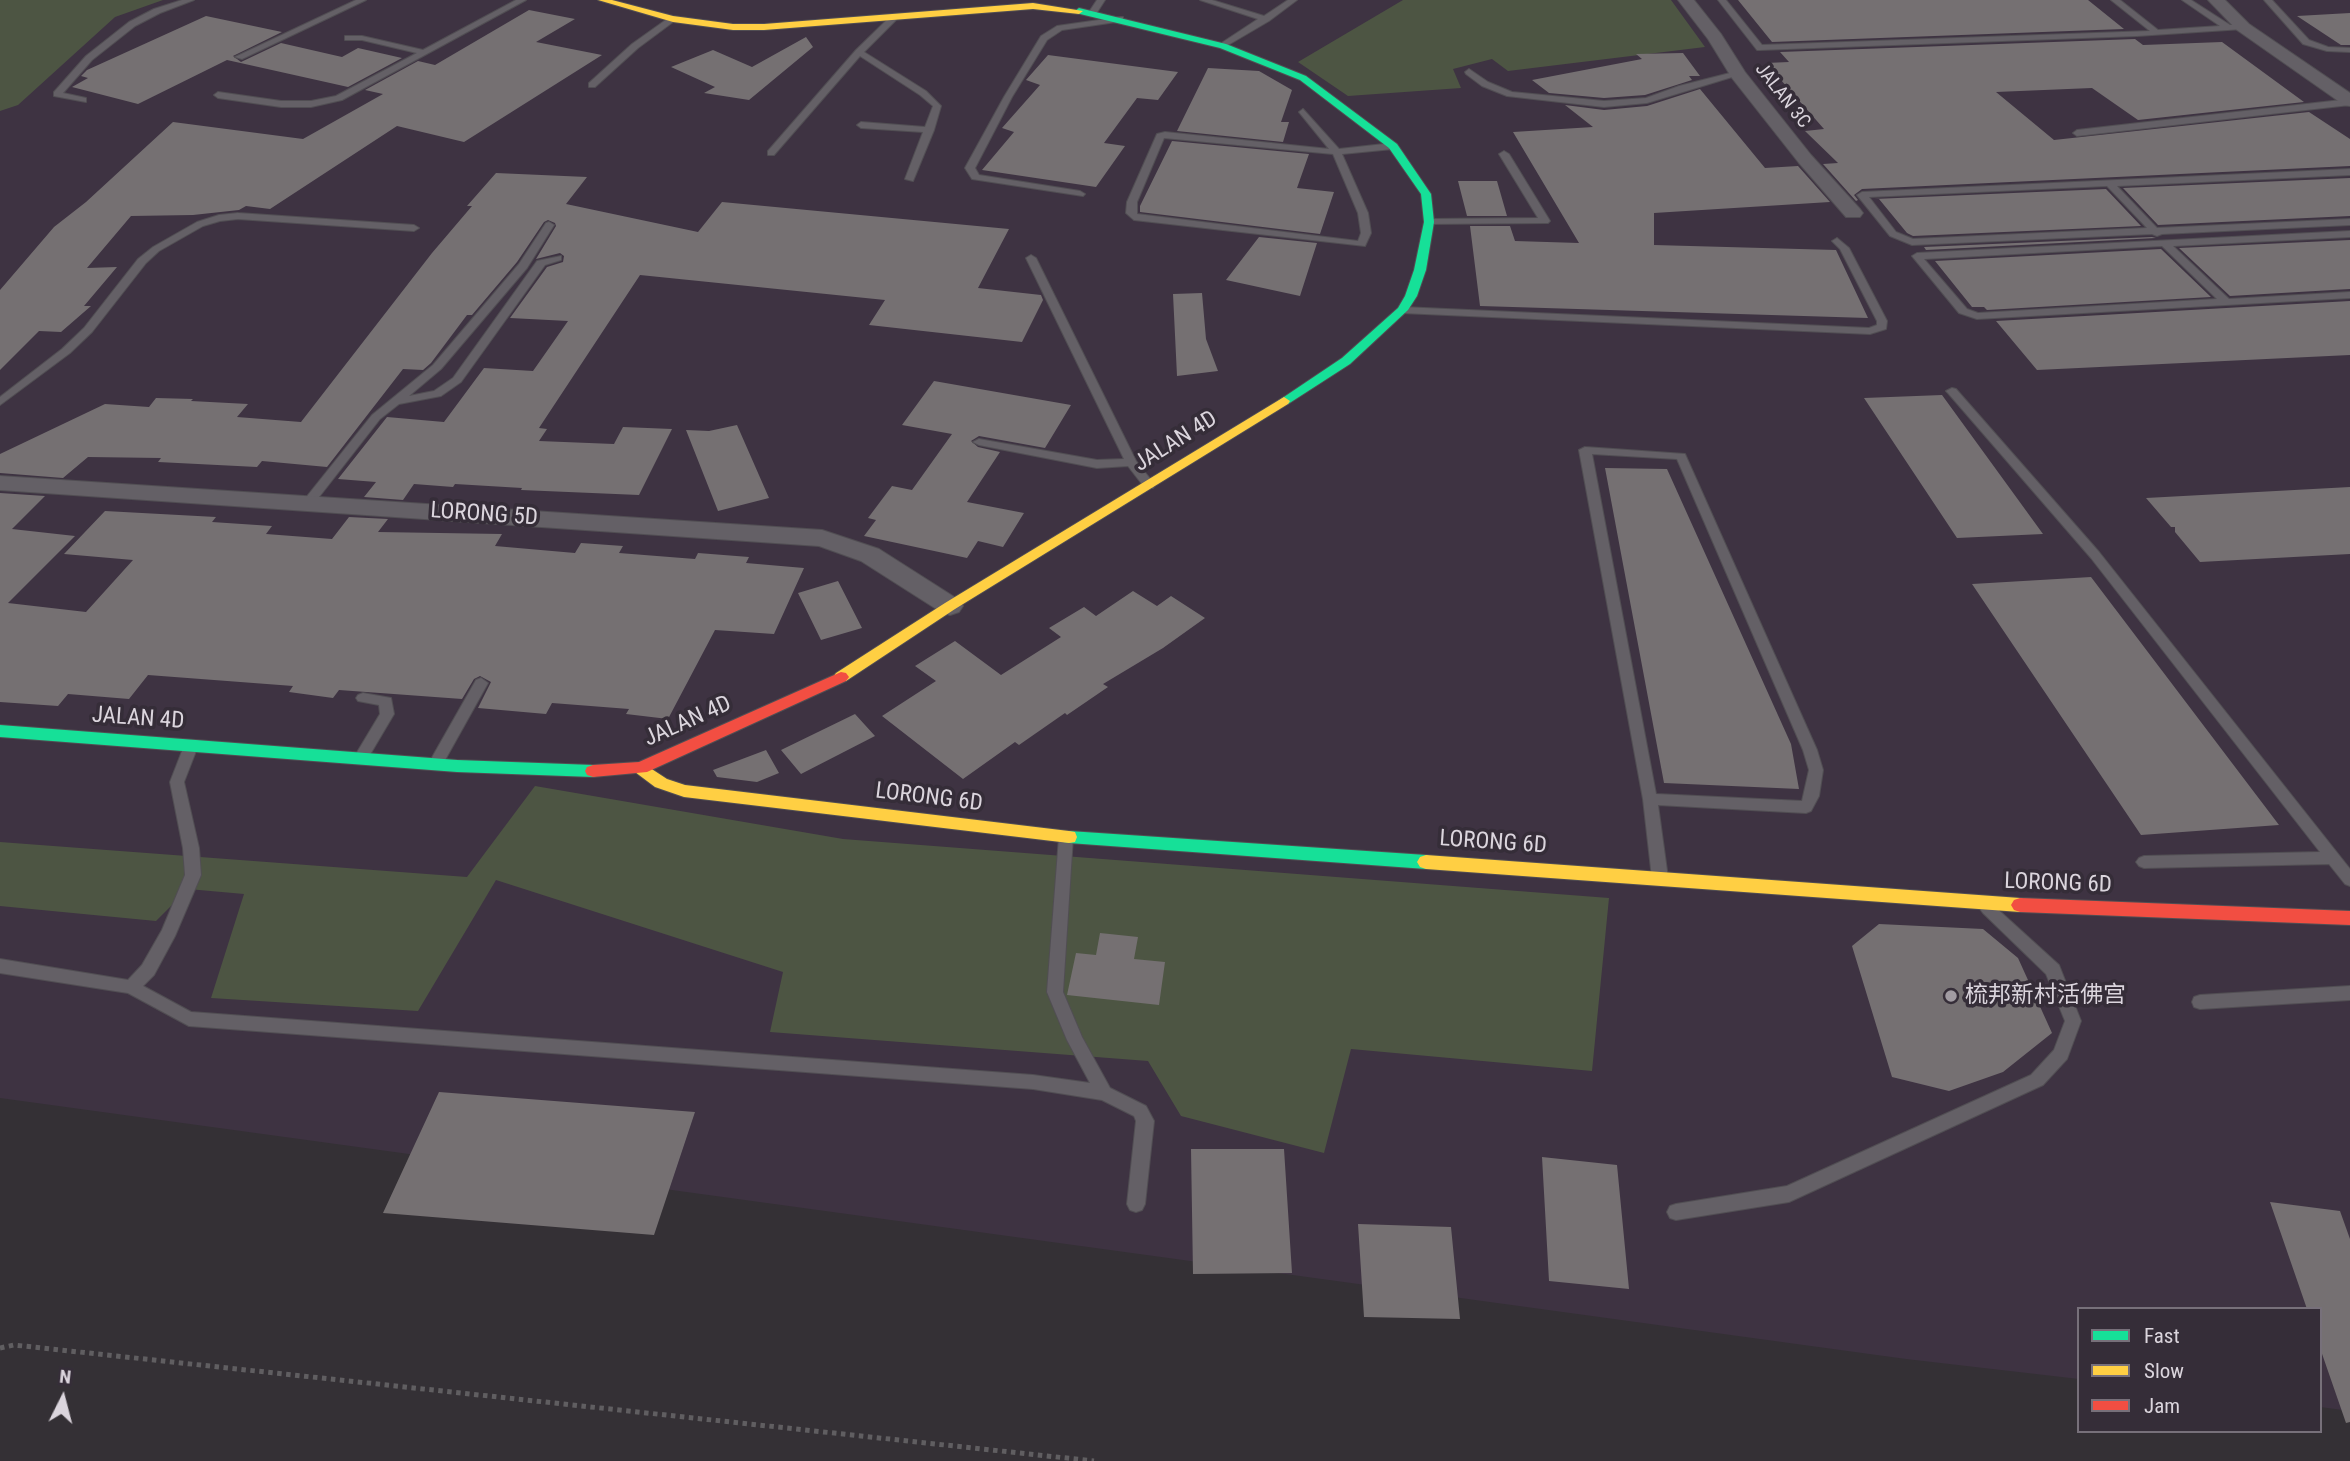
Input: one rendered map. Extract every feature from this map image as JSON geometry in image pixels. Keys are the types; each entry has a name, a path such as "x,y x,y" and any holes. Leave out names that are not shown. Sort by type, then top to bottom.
{"street":[{"name":"JALAN 4D","path":"1,732 435,765 607,772 641,768 840,678 950,606 1346,361 1402,310 1411,296 1420,270 1429,222 1426,194 1393,146 1303,78 1223,46 1120,19 1097,6 1035,3 764,27 723,26 673,19 605,0"},
{"name":"JALAN 3C","path":"1686,0 1715,37 1738,74 1805,159 1853,212"},
{"path":"2216,0 2236,27 2350,102"},
{"name":"LORONG 5D","path":"0,483 822,538 870,555 950,606"},
{"name":"LORONG 6D","path":"641,768 661,783 684,791 1066,837 1660,878 1982,904 2350,918"}],"lane":[{"path":"83,100 57,94 89,58 132,24 157,11 190,0"},
{"path":"239,57 362,0"},
{"path":"218,95 281,104 321,102 339,98 522,0"},
{"path":"1204,0 1266,19"},
{"path":"1223,46 1293,0"},
{"path":"1722,0 1760,48 2137,34 2236,27"},
{"path":"2115,0 2155,31"},
{"path":"2186,0 2236,27"},
{"path":"2268,0 2306,42 2326,49 2350,50"},
{"path":"772,153 859,52 896,16"},
{"path":"592,85 635,46 673,19"},
{"path":"1080,194 987,180 975,177 970,168 1044,38 1060,28 1120,19"},
{"path":"348,38 422,52"},
{"path":"859,52 923,93 937,106 910,179"},
{"path":"1469,72 1485,84 1510,94 1604,104 1647,100 1738,74"},
{"path":"2077,133 2350,102"},
{"path":"1304,112 1337,152 1363,213 1366,233 1362,244 1134,217 1131,213 1132,202 1160,136 1337,152 1393,146"},
{"path":"861,125 930,130"},
{"path":"1429,222 1545,221 1504,154"},
{"path":"2350,172 1862,195 1893,234 1912,242 2157,233 2350,222"},
{"path":"2110,184 2157,233"},
{"path":"0,402 66,351 88,330 142,261 156,249 200,224 219,218 260,216 414,228"},
{"path":"308,503 376,417 437,367 523,266 549,225"},
{"path":"2350,234 1917,256 1969,314 2350,295"},
{"path":"1402,310 1870,331 1882,327 1882,321 1842,243 1837,241"},
{"path":"2164,243 2225,302"},
{"path":"396,401 437,394 457,380 541,264 557,258"},
{"path":"1031,258 1131,462 1149,485"},
{"path":"1952,391 2095,555 2350,880"},
{"path":"979,442 1097,464 1131,462"},
{"path":"1650,799 1806,807 1812,796 1816,770 1810,750 1681,456 1586,450 1650,799 1660,878"},
{"path":"435,765 481,682"},
{"path":"360,759 387,713 386,701 363,698"},
{"path":"131,987 148,970 159,951 193,875 191,848 177,782 191,746"},
{"path":"1066,837 1055,992 1075,1040 1104,1093"},
{"path":"2144,862 2333,858"},
{"path":"1676,1212 1789,1194 2037,1080 2061,1054 2073,1021 2053,970 1982,904"},
{"path":"0,966 131,987 189,1019 1033,1082 1104,1093 1140,1111 1146,1121 1136,1204"},
{"path":"2200,1002 2350,993"}],"path":[{"path":"0,1348 14,1345 1094,1461"}],"shaded area":[{"path":"0,0 2350,0 2350,1411 2322,1407 2322,1307 2077,1307 2077,1379 1906,1359 0,1098"}],"green space":[{"path":"0,0 163,0 115,17 18,105 0,111"},
{"path":"1403,0 1671,0 1705,47 1508,71 1492,59 1453,69 1461,88 1348,96 1298,62"},
{"path":"535,786 843,839 1609,898 1592,1071 1351,1049 1324,1153 1181,1116 1148,1061 770,1032 783,972 496,880 418,1011 211,998 244,894 188,889 156,921 0,906 0,842 467,877"}],"building":[{"path":"1738,0 2088,0 2124,29 1772,42"},
{"path":"529,10 575,19 536,42 602,55 464,142 397,126 270,209 246,206 239,210 193,215 131,216 87,268 117,267 84,306 91,306 61,332 39,331 0,370 0,290 54,227 86,202 173,122 303,139 383,94 365,90 418,61 435,65"},
{"path":"2350,13 2350,45 2341,45 2297,16"},
{"path":"206,16 282,32 233,56 241,62 281,43 342,57 358,48 402,58 348,87 227,60 138,104 72,87 88,78 81,76 87,70"},
{"path":"806,37 813,47 749,100 704,93 715,87 671,67 713,50 752,67"},
{"path":"2135,39 2143,45 2222,42 2304,102 2138,120 2092,88 1996,92 2054,140 2309,112 2350,139 2350,166 1862,189 1854,195 1858,200 1856,201 1823,164 1838,163 1805,131 1824,129 1766,63 1789,62 1780,52"},
{"path":"1683,53 1700,76 1689,76 1692,80 1645,95 1604,98 1549,93 1532,80 1642,59 1636,54"},
{"path":"1048,55 1178,72 1158,100 1137,98 1104,143 1125,146 1096,187 982,170 1014,132 1002,128 1040,85 1026,80"},
{"path":"1208,68 1259,71 1292,90 1281,122 1289,122 1283,142 1177,131"},
{"path":"1700,89 1765,168 1798,166 1830,202 1654,213 1654,245 1836,250 1868,318 1480,306 1470,226 1510,226 1515,241 1579,243 1513,132 1593,127 1565,105 1604,110 1647,106"},
{"path":"1172,141 1309,154 1297,188 1334,192 1320,234 1140,212 1140,206"},
{"path":"496,173 587,177 566,204 698,232 722,202 1009,229 978,288 1041,295 1043,300 1022,342 869,325 885,300 640,275 539,428 547,429 539,441 614,444 623,427 672,429 639,495 414,484 403,500 364,497 376,482 338,479 387,417 444,422 484,368 533,371 568,321 510,318 547,267 563,262 564,256 560,253 536,259 556,226 548,220 517,262 472,315 467,315 431,363 423,370 403,369 327,467 262,461 257,467 158,462 161,458 88,457 63,478 0,473 0,454 105,404 149,407 156,398 248,404 237,417 301,422 432,253 472,206 467,206"},
{"path":"2350,178 2350,216 2158,225 2123,188"},
{"path":"1458,181 1497,181 1507,216 1467,216"},
{"path":"2106,189 2141,226 1913,236 1907,233 1879,199 1874,199"},
{"path":"1259,237 1317,243 1300,296 1226,280"},
{"path":"2156,238 1926,250 1924,247"},
{"path":"2350,240 2350,289 2230,296 2179,248"},
{"path":"2161,249 2211,297 1987,310 1984,307 1972,307 1935,261"},
{"path":"1202,293 1206,339 1218,371 1177,376 1173,294"},
{"path":"2350,301 2350,355 2037,370 1996,321"},
{"path":"934,381 1071,405 1045,448 979,436 971,441 978,447 1000,452 967,502 1024,513 1003,547 978,541 967,558 864,536 876,520 868,518 892,486 912,490 952,434 902,425"},
{"path":"1942,395 2043,534 1957,538 1864,398"},
{"path":"737,425 769,498 718,511 686,430 709,431"},
{"path":"1605,468 1667,469 1791,744 1799,789 1664,783"},
{"path":"2350,487 2350,554 2200,562 2175,532 2175,527 2171,527 2146,498"},
{"path":"0,493 45,496 12,529 75,536 8,603 86,612 133,560 64,554 105,511 216,517 212,522 272,526 266,534 332,539 349,517 388,519 378,532 502,534 495,546 575,553 581,543 623,546 619,553 695,559 698,553 749,557 746,563 804,568 774,634 715,630 668,719 626,714 629,709 552,703 546,714 478,708 491,682 480,676 474,679 462,699 339,690 333,698 289,692 293,686 148,675 129,699 68,694 58,706 0,702"},
{"path":"2091,577 2279,825 2141,835 1972,584"},
{"path":"838,581 862,628 821,640 798,593"},
{"path":"1133,591 1157,606 1171,596 1205,618 1163,648 1103,684 1108,687 1067,715 1065,713 1019,745 1015,742 963,779 882,716 936,681 915,666 955,641 1001,675 1061,637 1049,628 1084,607 1096,616"},
{"path":"855,714 875,736 801,774 781,750"},
{"path":"766,750 779,773 757,782 717,777 713,770"},
{"name":"梳邦新村活佛宫","path":"1879,924 1983,929 2018,958 2052,1033 2003,1072 1949,1091 1892,1077 1852,946"},
{"path":"1100,933 1138,937 1134,959 1165,962 1159,1005 1067,995 1076,953 1096,955"},
{"path":"439,1092 695,1112 654,1235 383,1213"},
{"path":"1191,1149 1284,1149 1292,1273 1193,1274"},
{"path":"1542,1157 1617,1165 1629,1289 1549,1281"},
{"path":"2270,1202 2340,1211 2350,1239 2350,1422 2346,1423 2322,1354 2322,1307 2306,1307"},
{"path":"1358,1224 1451,1227 1460,1319 1364,1317"}],"traffic: fast":[{"path":"1079,11 1223,46 1303,78 1393,146 1426,194 1429,222 1420,270 1411,296 1402,310 1346,361 1284,401"},
{"path":"0,731 457,766 593,771"},
{"path":"1069,837 1426,862"}],"traffic: slow":[{"path":"602,0 673,19 733,27 764,27 1033,6 1079,11"},
{"path":"841,677 950,606 1284,401"},
{"path":"641,768 661,783 684,791 1069,837"},
{"path":"1426,862 2020,905"}],"traffic: jam":[{"path":"593,771 641,768 841,677"},
{"path":"2020,905 2350,918"}],"place":[{"name":"梳邦新村活佛宫","path":"1951,996"}]}
